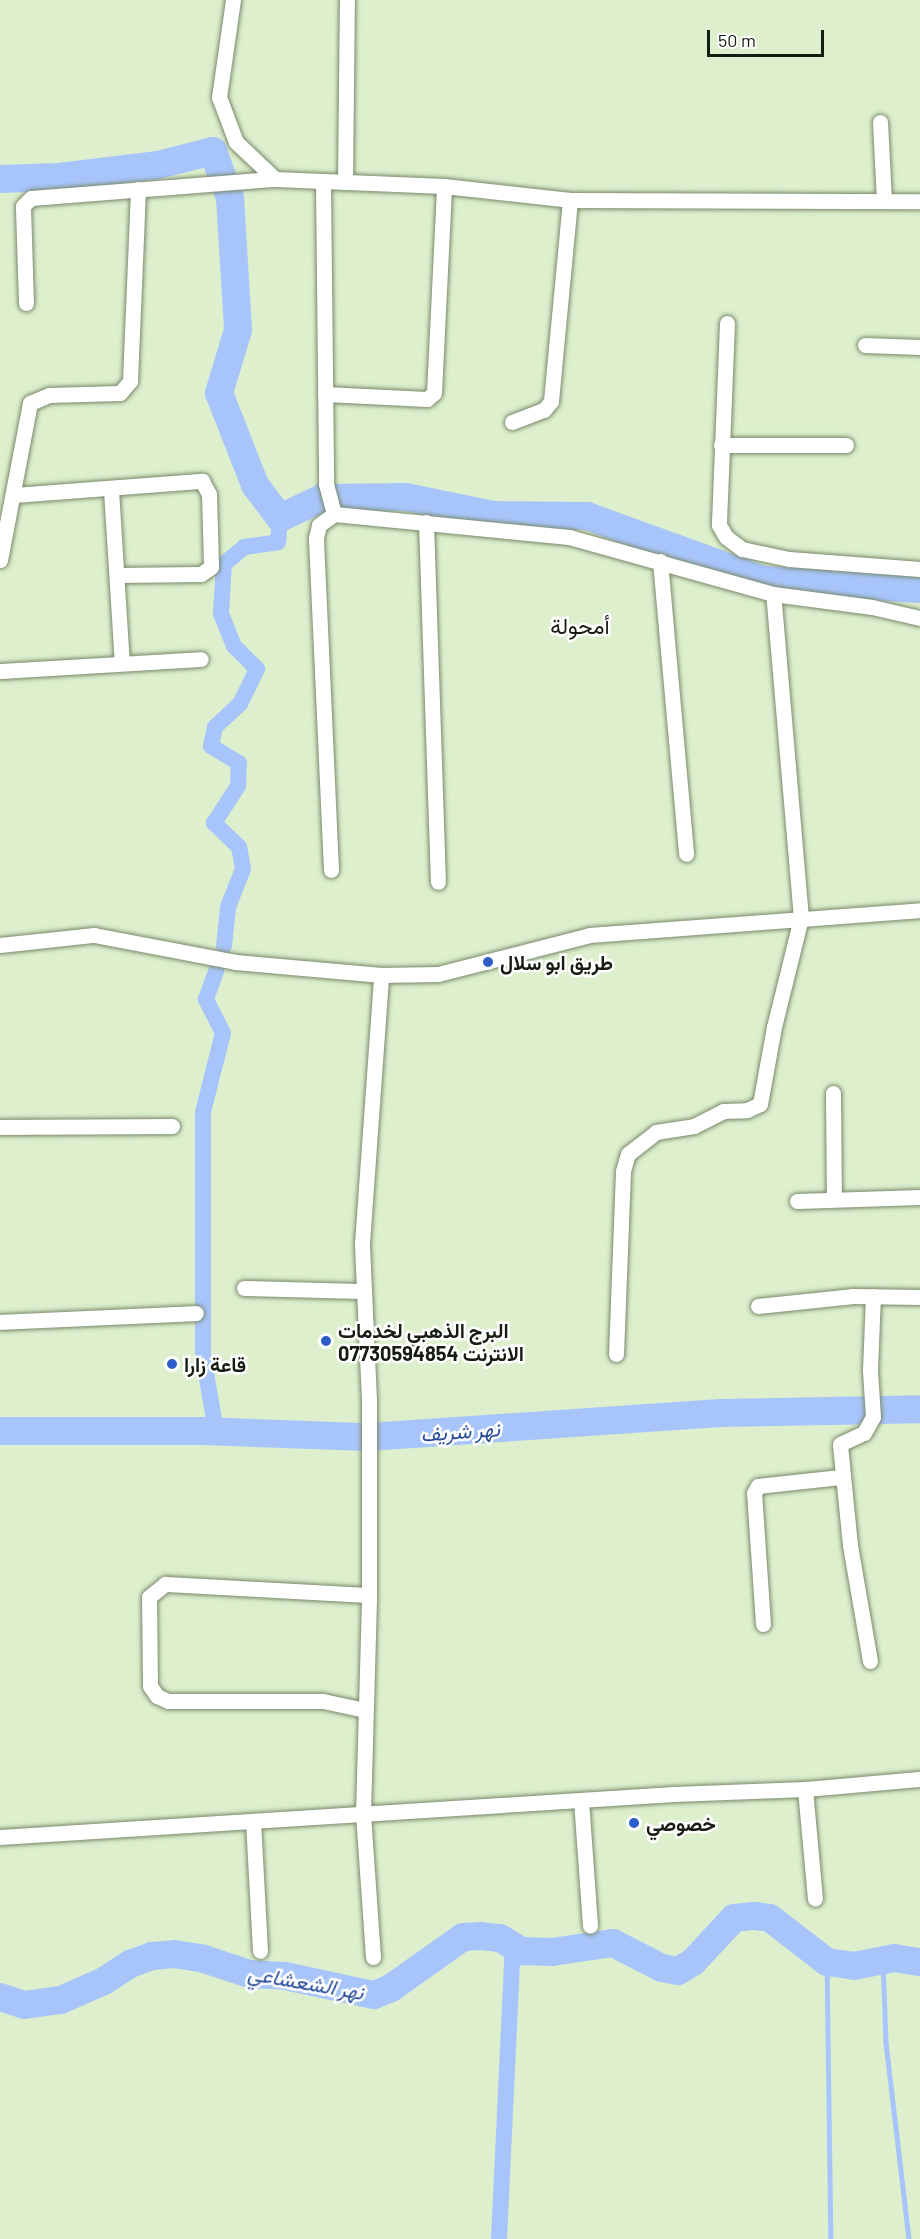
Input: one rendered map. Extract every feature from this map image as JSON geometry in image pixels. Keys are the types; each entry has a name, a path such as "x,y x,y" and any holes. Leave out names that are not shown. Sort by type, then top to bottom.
{"street":[{"path":"233,0 219,96 236,142 275,179"},
{"path":"345,182 347,0"},
{"path":"880,122 884,200"},
{"path":"26,303 24,206 31,198 275,179 444,186 570,200 920,201"},
{"path":"323,182 326,484 332,509"},
{"path":"325,394 427,399 434,393 444,186"},
{"path":"0,560 30,403 49,395 120,393 130,381 138,189"},
{"path":"512,422 544,410 551,401 570,200"},
{"path":"727,323 720,445 719,525 726,537 742,549 789,559 920,569"},
{"path":"865,345 920,347"},
{"path":"720,445 846,445"},
{"path":"14,495 111,490 202,481 209,494 211,567 201,574 117,575"},
{"path":"111,490 122,663"},
{"path":"332,509 426,522 569,537 773,594 872,607 920,618"},
{"path":"331,870 316,538 319,525 332,509"},
{"path":"426,522 438,882"},
{"path":"660,561 686,854"},
{"path":"616,1354 623,1171 628,1154 656,1132 694,1126 723,1111 747,1110 760,1104 774,1027 801,918 773,594"},
{"path":"0,671 201,659"},
{"path":"0,945 94,935 235,962 381,975 438,974 591,935 920,910"},
{"path":"373,1957 363,1814 369,1594 369,1400 362,1291 381,975"},
{"path":"833,1093 834,1199"},
{"path":"0,1127 172,1126"},
{"path":"797,1201 920,1197"},
{"path":"244,1288 362,1291"},
{"path":"758,1306 873,1296 920,1297"},
{"path":"870,1661 840,1477 840,1444 864,1433 873,1417 870,1370 873,1296"},
{"path":"0,1322 196,1313"},
{"path":"764,1624 754,1493 758,1486 840,1477"},
{"path":"365,1710 323,1701 168,1701 158,1696 150,1686 149,1597 165,1584 369,1594"},
{"path":"0,1837 581,1800 805,1790 920,1779"},
{"path":"805,1790 816,1899"},
{"path":"581,1800 590,1926"},
{"path":"253,1821 260,1951"}],"waterway":[{"path":"0,179 59,177 158,165 213,151 230,198 238,330 219,393 255,485 280,518 322,498 406,497 493,515 587,516 764,580 920,589"},
{"path":"224,946 228,907 243,869 239,847 214,823 238,786 239,763 211,746 215,727 240,704 257,669 234,646 221,613 224,564 244,547 278,542 280,518"},
{"path":"216,971 206,999 223,1033 203,1112 203,1356 216,1431"},
{"name":"نهر شريف","path":"0,1431 202,1431 369,1437 720,1413 920,1409"},
{"name":"نهر الشعشاعي","path":"0,1997 24,2005 61,2000 104,1981 130,1964 152,1956 174,1954 204,1959 249,1974 285,1976 374,1995 391,1988 463,1937 480,1936 500,1938 522,1951 552,1952 613,1943 662,1968 678,1971 693,1962 734,1918 754,1916 770,1918 827,1962 854,1966 894,1958 920,1962"},
{"path":"499,2239 513,1945"},
{"path":"883,1960 886,2043 909,2239"},
{"path":"827,1962 831,2239"}],"place":[{"name":"طريق ابو سلال","path":"488,962"},
{"name":"البرج الذهبي لخدمات الانترنت 07730594854","path":"326,1341"},
{"name":"قاعة زارا","path":"172,1364"},
{"name":"خصوصي","path":"634,1823"}],"district":[{"name":"أمحولة","path":"580,626"}]}
